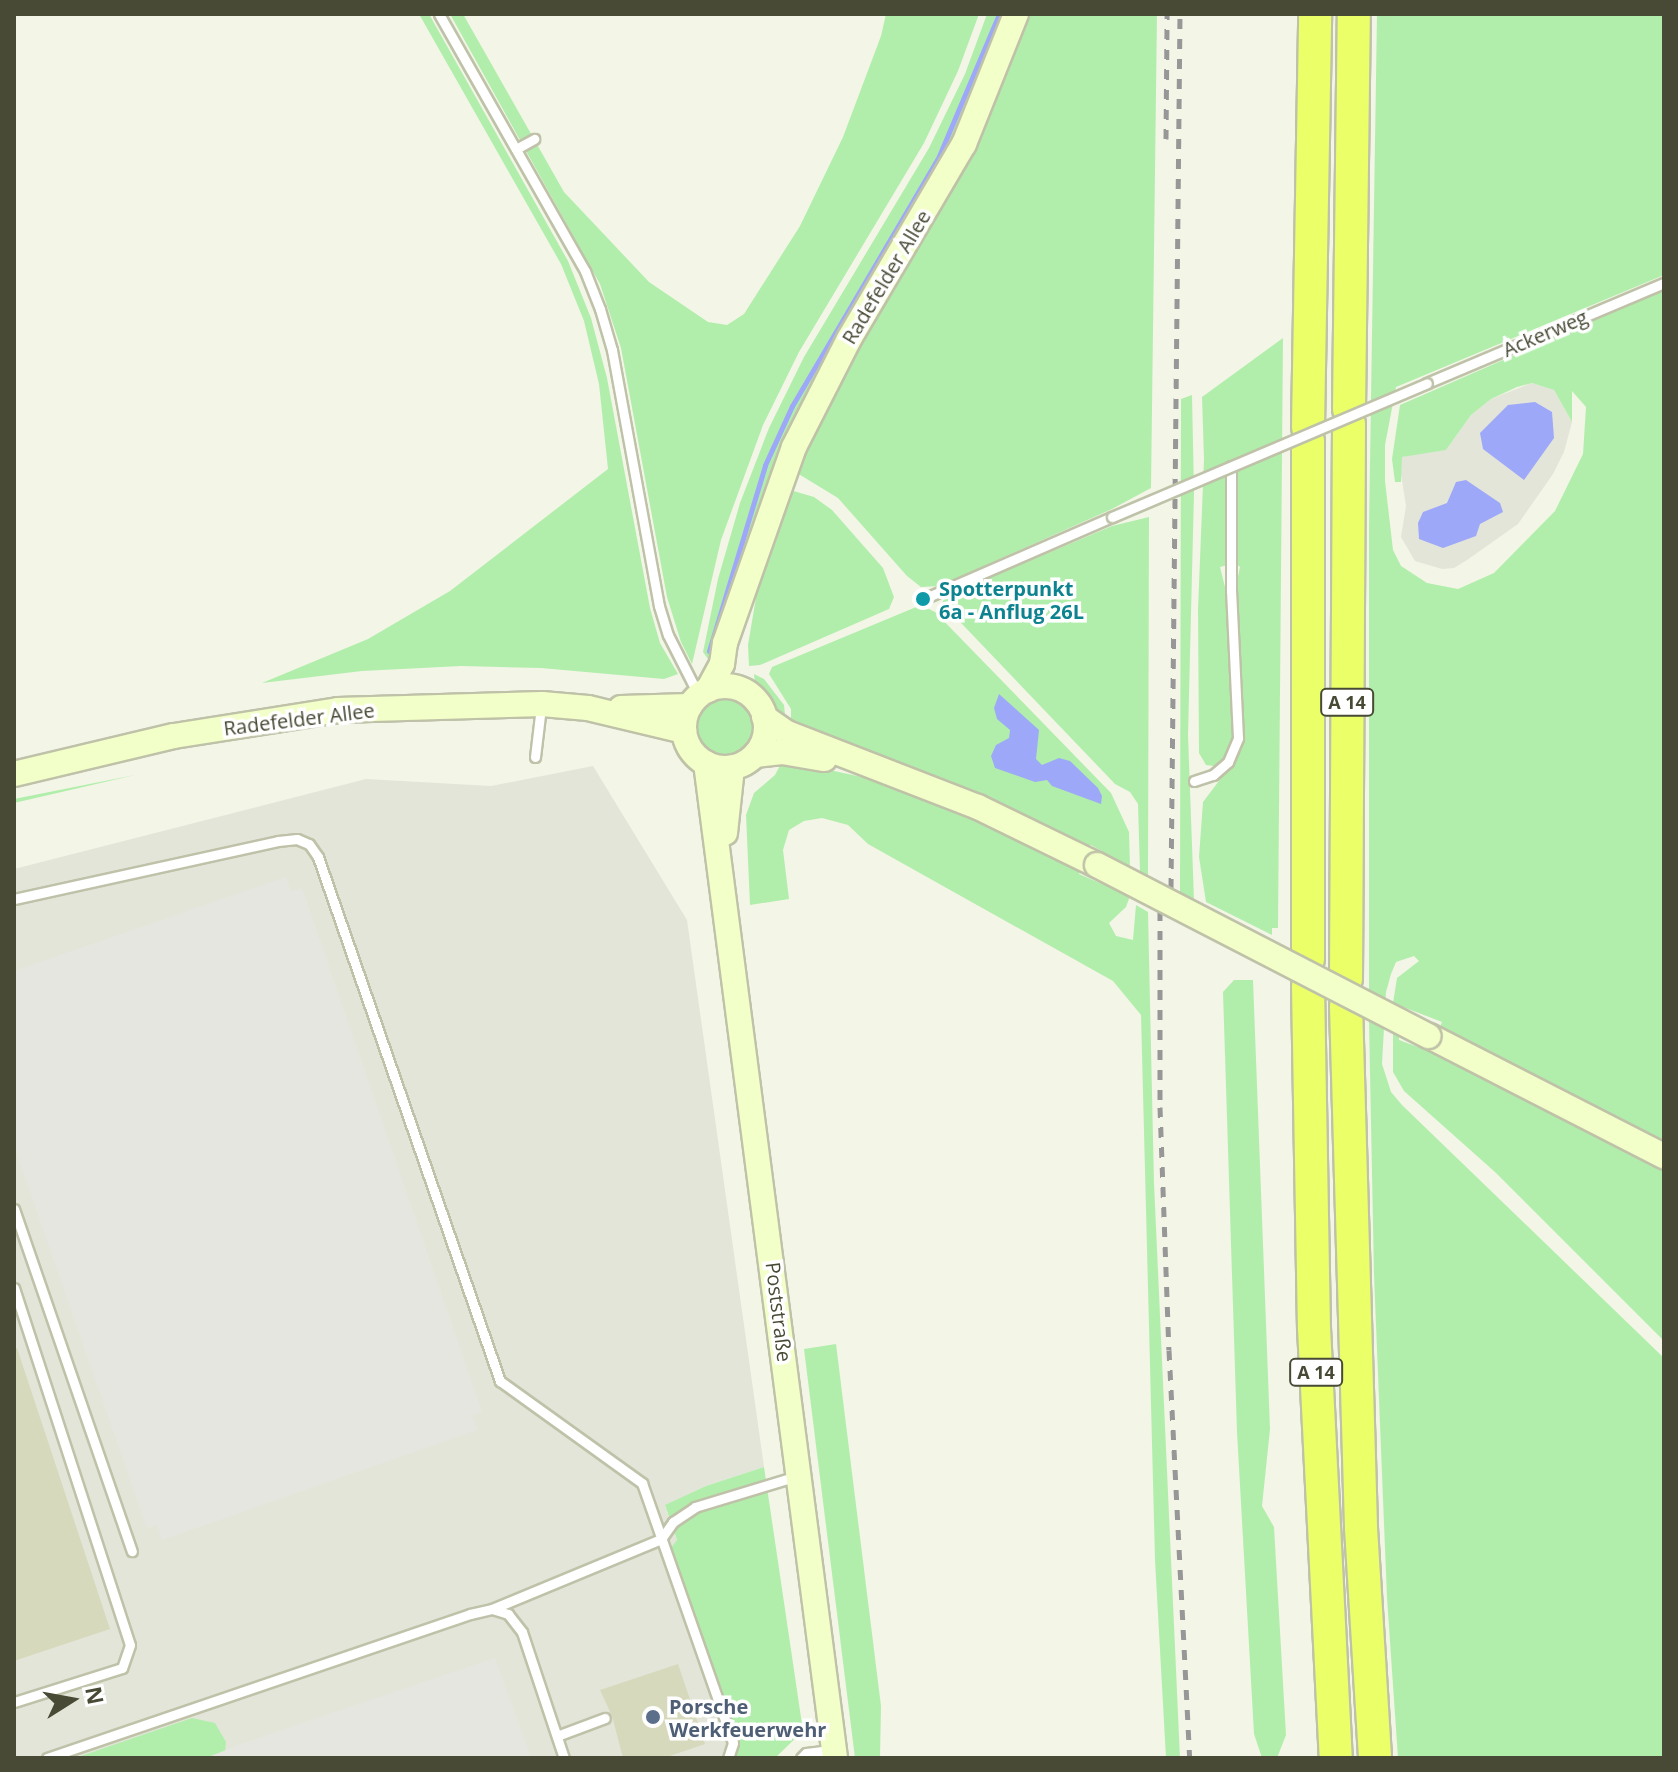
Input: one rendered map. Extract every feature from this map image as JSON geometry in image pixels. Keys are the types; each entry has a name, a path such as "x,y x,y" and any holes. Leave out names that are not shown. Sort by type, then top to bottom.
{"highway":[{"name":"A 14","path":"1315,14 1308,434 1308,973 1314,1328 1336,1758"},
{"name":"A 14","path":"1354,14 1346,992 1361,1528 1375,1758"}],"main road":[{"name":"Radefelder Allee","path":"699,697 722,664 725,643 785,467 842,352 964,144 1016,14"},
{"name":"Radefelder Allee","path":"738,688 740,642 759,542"},
{"path":"588,708 699,697 738,688 759,705 764,717 762,743 755,755"},
{"path":"699,697 684,731 688,744 706,763 732,767 755,755 782,752 877,769"},
{"name":"Radefelder Allee","path":"14,774 174,736 338,710 542,704 588,708"},
{"path":"588,708 684,731"},
{"path":"764,717 787,733 978,807 1097,865 1664,1156"},
{"name":"Poststraße","path":"706,763 722,867 834,1754"},
{"name":"Poststraße","path":"722,867 732,767"}],"lane":[{"path":"439,14 585,271 600,309 612,350 659,606 668,635 699,697"},
{"path":"516,149 534,139"},
{"name":"Ackerweg","path":"923,599 1664,283"},
{"path":"1194,781 1213,775 1228,762 1238,738 1231,591 1231,466"},
{"path":"535,757 542,704"},
{"path":"14,899 278,841 297,839 309,844 318,857 500,1381 642,1483 733,1743 728,1758"},
{"path":"14,1209 132,1551"},
{"path":"14,1288 130,1645 122,1668 14,1702"},
{"path":"47,1758 492,1609 661,1539 673,1522 695,1507 799,1476"},
{"path":"492,1609 508,1614 522,1632 564,1758"},
{"path":"557,1736 605,1718"},
{"path":"801,1758 806,1753 834,1754"}],"shaded area":[{"path":"1532,383 1554,390 1572,422 1564,452 1553,474 1518,524 1467,560 1454,568 1442,569 1415,561 1401,537 1406,506 1399,461 1402,457 1426,451 1446,450 1471,415 1491,399"},
{"path":"593,766 687,920 764,1467 706,1486 665,1506 752,1758 14,1758 14,869 366,779 491,786"},
{"path":"286,877 291,891 302,888 482,1412 472,1416 477,1430 162,1540 157,1525 147,1528 14,1146 14,971"},
{"path":"495,1658 531,1758 206,1758 241,1744"}],"green space":[{"path":"419,14 429,14 568,261 591,318 607,378 650,608 660,643 678,674 664,679 541,668 461,666 362,671 262,683 368,639 450,591 608,469 599,384 584,321 561,264"},
{"path":"450,14 463,14 564,192 649,282 708,322 727,325 744,314 800,226 843,137 881,36 886,14 979,14 958,71 924,143 799,352 763,425 721,540 692,664 681,642 667,597 621,348 600,284"},
{"path":"987,14 1007,14 973,103 780,453 751,534 715,661 708,659 703,652 718,579 740,503 769,428 804,357 929,148 965,74"},
{"path":"1027,14 1157,14 1151,488 1112,509 939,586 921,587 907,576 838,498 797,473 815,421 990,110"},
{"path":"1377,14 1664,14 1664,275 1396,387 1385,445 1385,481 1393,550 1401,566 1427,583 1458,589 1494,573 1555,511 1583,454 1586,407 1572,391 1572,422 1554,390 1532,383 1517,387 1491,399 1471,415 1446,450 1402,457 1401,482 1395,482 1392,459 1400,405 1664,290 1664,1145 1458,1039 1440,1027 1442,1022 1393,1003 1397,978 1419,961 1414,956 1396,962 1391,974 1386,992 1382,1064 1391,1092 1402,1105 1664,1358 1664,1758 1398,1758 1387,1598 1374,1275 1369,1021 1369,528"},
{"path":"1283,338 1278,928 1272,928 1272,935 1206,902 1199,857 1203,802 1231,765 1241,742 1235,591 1240,567 1235,563 1220,567 1226,591 1234,731 1227,755 1214,766 1206,765 1199,753 1198,610 1204,459 1202,397"},
{"path":"1192,395 1194,493 1188,735 1194,900 1180,892 1181,399"},
{"path":"790,490 814,497 832,510 883,568 894,597 889,609 760,665 749,666 748,645 759,580"},
{"path":"1149,517 1148,877 1140,872 1138,804 1130,792 1115,784 942,603 946,596 1112,526"},
{"path":"921,605 935,612 1111,793 1129,832 1130,867 1091,845 1084,847 791,727 791,709 769,674 772,667"},
{"path":"754,674 764,679 784,705 786,724 755,685"},
{"path":"724,696 742,702 750,710 756,728 750,746 742,754 724,760 706,754 698,746 692,728 698,710 706,702"},
{"path":"783,760 876,780 949,806 1082,868 1079,874 1130,896 1126,907 1109,923 1116,936 1133,940 1136,905 1148,912 1154,1183 1180,1758 1166,1758 1155,1560 1141,1015 1113,981 868,844 848,825 822,818 804,821 789,830 783,850 789,899 750,905 746,815 754,793 775,775"},
{"path":"135,775 14,803 14,799"},
{"path":"1234,980 1253,980 1270,1429 1262,1506 1274,1527 1286,1735 1277,1758 1262,1758 1254,1734 1237,1432 1223,992"},
{"path":"1393,1031 1399,1034 1399,1040 1437,1054 1664,1169 1664,1341 1495,1172 1404,1091 1393,1072"},
{"path":"836,1344 881,1706 880,1758 855,1758 804,1349"},
{"path":"764,1467 803,1731 775,1758 733,1758 731,1725 670,1549 677,1540 665,1505 706,1486"},
{"path":"192,1718 215,1723 226,1742 225,1751 206,1758 75,1758"}],"water":[{"path":"1535,402 1552,412 1554,438 1524,480 1483,449 1480,433 1508,405"},
{"path":"1466,480 1500,503 1503,512 1480,524 1476,536 1443,548 1419,539 1418,523 1423,512 1447,503 1456,482"},
{"path":"999,694 1039,730 1036,759 1042,765 1059,758 1070,761 1098,788 1102,796 1101,804 1052,786 1047,780 1035,782 995,768 991,756 996,745 1009,738 1010,730 997,719 994,708"}],"building":[{"path":"17,1348 110,1629 14,1661 14,1349"},
{"name":"Porsche Werkfeuerwehr","path":"678,1664 705,1744 664,1758 623,1758 612,1716 600,1690"}],"waterway":[{"path":"709,651 765,465 792,406 939,156 999,14"}],"railway":[{"path":"1166,139 1167,14"},
{"path":"1171,888 1180,14"},
{"path":"1160,910 1160,1107 1190,1758"}],"place":[{"name":"Spotterpunkt 6a - Anflug 26L","path":"923,599"},
{"name":"Porsche Werkfeuerwehr","path":"653,1717"}]}
